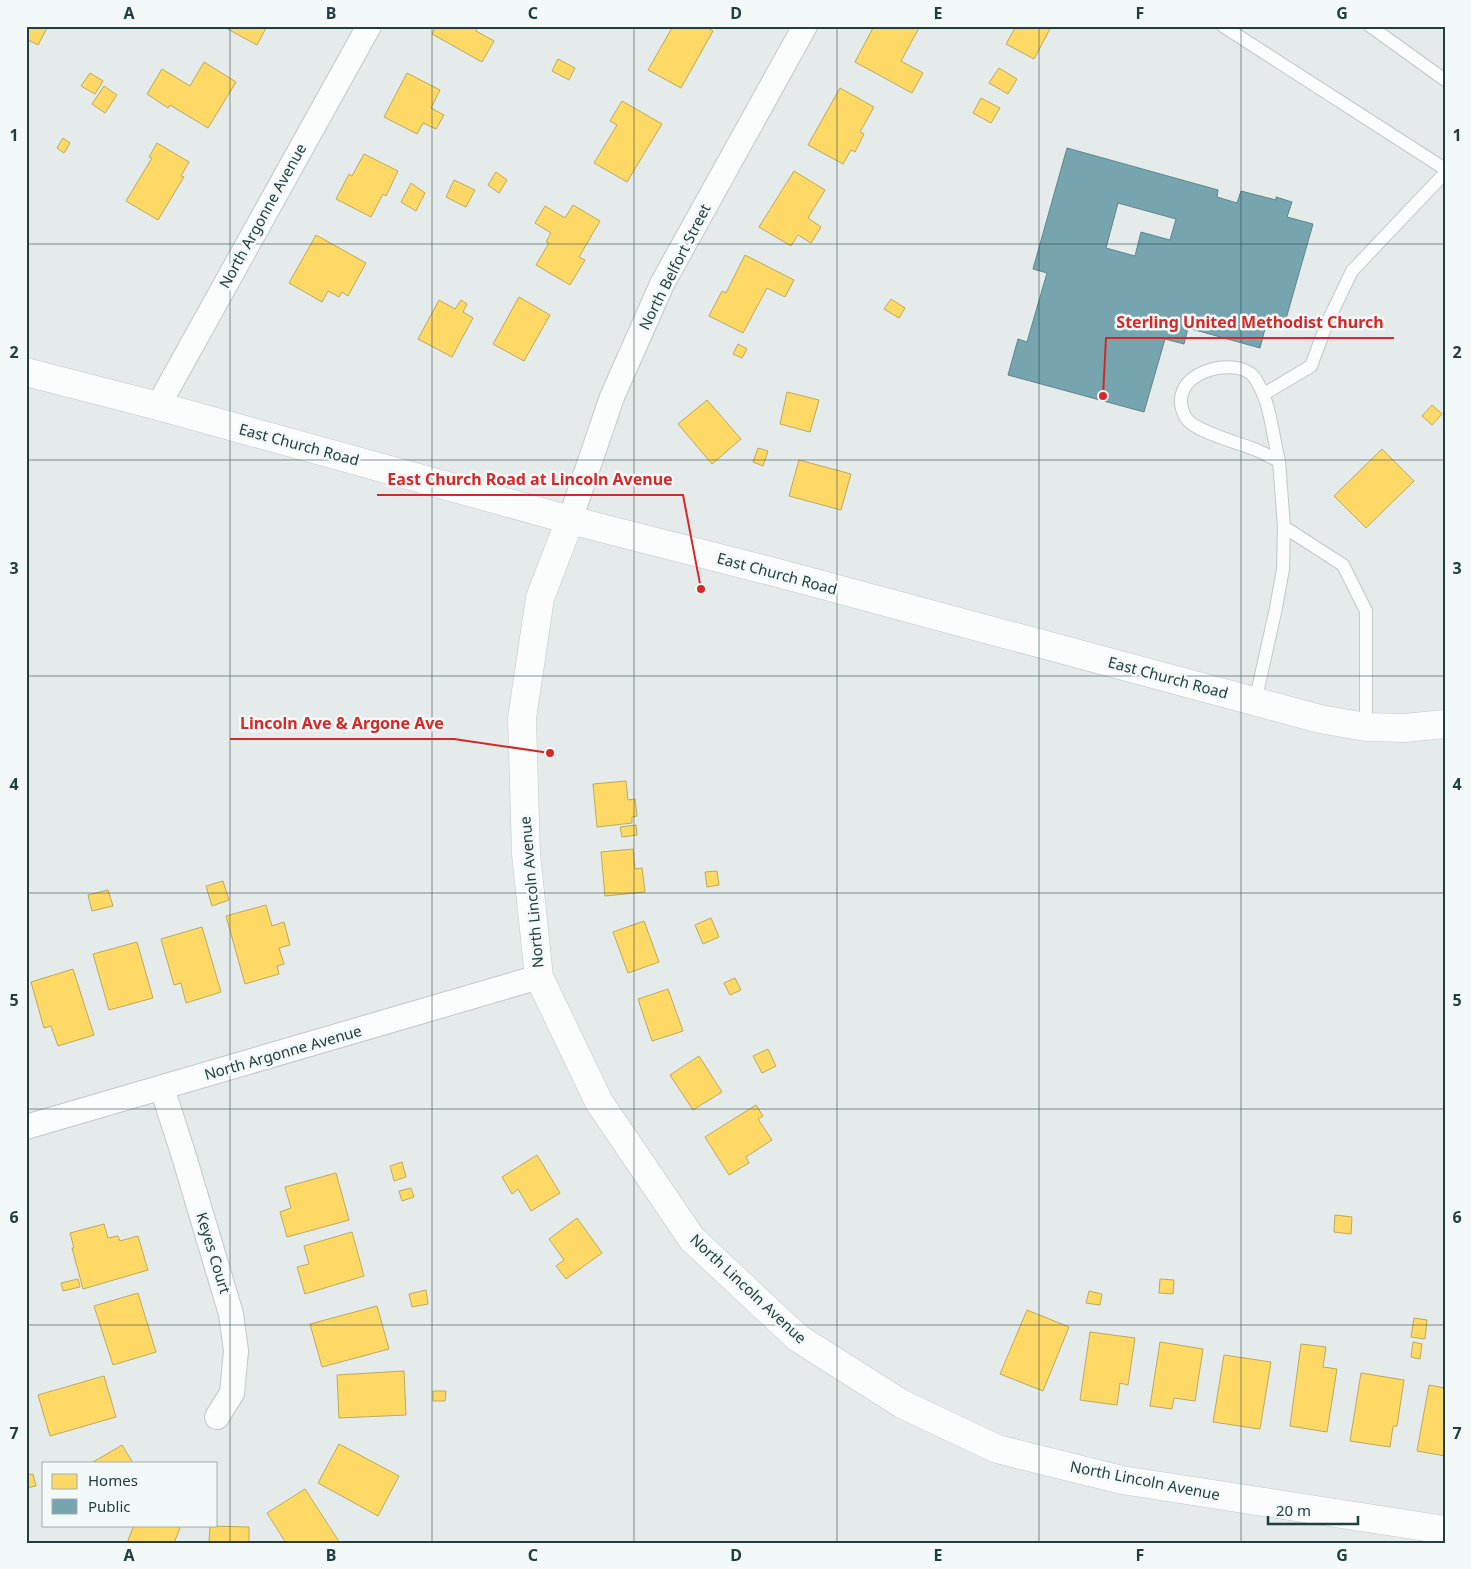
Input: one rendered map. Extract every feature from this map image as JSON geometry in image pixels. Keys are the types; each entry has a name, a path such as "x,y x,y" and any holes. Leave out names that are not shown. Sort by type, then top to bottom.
{"street":[{"name":"North Argonne Avenue","path":"158,406 369,26"},
{"name":"North Belfort Street","path":"570,520 612,397 662,284 805,26"},
{"name":"East Church Road","path":"26,372 158,406 570,520 787,576 1320,719 1366,727 1405,728 1445,724"},
{"name":"North Lincoln Avenue","path":"570,520 540,598 522,718 526,854 539,977 599,1102 692,1239 798,1338 902,1404 998,1449 1122,1480 1445,1530"},
{"name":"North Argonne Avenue","path":"26,1127 539,977"},
{"name":"Keyes Court","path":"162,1088 231,1314 236,1351 232,1393 217,1417"}],"lane":[{"path":"1223,26 1445,169"},
{"path":"1370,26 1445,80"},
{"path":"1264,394 1311,366 1352,271 1445,173"},
{"path":"1255,702 1283,570 1284,527 1279,461 1264,394 1252,375 1235,367 1218,367 1200,374 1187,382 1181,391 1181,400 1186,419 1201,429 1252,448 1279,461"},
{"path":"1284,527 1343,565 1366,611 1366,727"}],"building: Homes":[{"path":"26,26 48,26 38,45 26,39"},
{"path":"222,26 267,26 257,45"},
{"path":"436,26 478,26 476,31 494,41 482,62 432,34"},
{"path":"673,26 704,26 713,31 681,88 648,70"},
{"path":"874,26 920,26 901,61 923,73 912,93 855,62"},
{"path":"1016,26 1051,27 1034,59 1006,44"},
{"path":"558,59 575,68 569,80 552,71"},
{"path":"204,62 236,82 208,128 170,105 168,108 147,94 162,69 190,86"},
{"path":"999,68 1017,79 1008,94 989,83"},
{"path":"90,73 103,81 95,94 81,86"},
{"path":"407,73 440,90 431,108 444,115 436,129 423,123 417,134 384,117"},
{"path":"104,86 117,95 105,113 92,104"},
{"path":"840,88 874,107 860,132 864,134 855,152 851,150 843,164 808,145"},
{"path":"981,98 1000,108 991,123 973,113"},
{"path":"622,101 662,124 627,182 594,163 617,125 610,121"},
{"path":"63,138 70,143 64,153 57,148"},
{"path":"157,143 189,162 181,176 184,177 158,220 126,201 152,158 149,157"},
{"path":"364,154 398,171 386,196 383,194 371,217 336,199 349,174 352,176"},
{"path":"794,171 825,190 808,218 821,227 811,243 798,235 791,246 759,227"},
{"path":"496,172 507,180 499,193 488,185"},
{"path":"454,180 475,190 466,207 446,197"},
{"path":"411,183 425,193 416,211 401,202"},
{"path":"573,205 600,221 579,257 585,260 570,285 536,265 549,243 546,242 551,233 535,223 545,206 565,218"},
{"path":"316,235 366,263 348,296 342,292 339,297 328,291 322,302 289,283"},
{"path":"745,255 794,280 785,297 767,288 743,333 709,316 722,291 726,293"},
{"path":"519,297 550,315 524,361 493,344"},
{"path":"891,299 905,308 899,318 884,309"},
{"path":"439,300 455,309 461,300 467,304 463,312 473,318 452,357 418,339"},
{"path":"738,344 747,349 742,358 733,354"},
{"path":"787,392 819,400 810,432 780,424"},
{"path":"707,400 741,439 712,464 678,424"},
{"path":"1432,405 1442,414 1432,425 1422,416"},
{"path":"758,448 768,451 763,466 753,462"},
{"path":"1382,449 1414,481 1366,528 1334,496"},
{"path":"799,460 851,474 841,510 789,496"},
{"path":"626,781 628,800 635,799 637,816 632,817 632,823 597,827 593,784"},
{"path":"636,825 637,835 622,837 620,827"},
{"path":"633,849 635,869 642,868 645,892 605,896 601,852"},
{"path":"717,871 719,885 707,887 705,872"},
{"path":"223,881 229,900 212,906 206,886"},
{"path":"108,890 113,906 92,911 88,895"},
{"path":"266,905 272,926 284,922 290,945 279,948 284,964 277,966 279,974 245,984 226,916"},
{"path":"711,918 719,937 703,944 695,925"},
{"path":"644,921 659,962 628,973 613,932"},
{"path":"202,927 221,992 186,1003 181,983 174,985 161,939"},
{"path":"137,942 153,998 109,1010 93,954"},
{"path":"73,969 94,1035 58,1046 51,1026 44,1028 31,982"},
{"path":"735,978 741,990 730,995 724,983"},
{"path":"668,989 683,1031 652,1041 638,999"},
{"path":"768,1049 776,1066 762,1073 753,1056"},
{"path":"699,1056 722,1092 693,1110 670,1075"},
{"path":"756,1105 763,1116 758,1119 772,1140 746,1157 749,1163 729,1175 705,1137"},
{"path":"537,1155 560,1193 531,1211 518,1189 512,1194 502,1177"},
{"path":"402,1162 406,1177 394,1181 390,1166"},
{"path":"336,1173 349,1220 287,1237 280,1212 291,1208 285,1187"},
{"path":"411,1188 414,1197 402,1201 399,1191"},
{"path":"1335,1215 1352,1217 1351,1234 1334,1232"},
{"path":"577,1218 602,1253 566,1279 556,1266 564,1260 549,1239"},
{"path":"104,1224 108,1238 118,1236 120,1241 138,1236 148,1270 83,1289 70,1233"},
{"path":"352,1232 364,1276 305,1294 297,1267 309,1264 304,1246"},
{"path":"78,1279 80,1287 63,1291 61,1283"},
{"path":"1160,1279 1174,1280 1173,1294 1159,1293"},
{"path":"426,1290 428,1304 412,1307 409,1294"},
{"path":"1089,1291 1102,1294 1100,1305 1086,1303"},
{"path":"138,1293 156,1352 113,1365 94,1306"},
{"path":"377,1306 389,1349 322,1367 310,1324"},
{"path":"1027,1310 1069,1327 1043,1391 1000,1374"},
{"path":"1414,1318 1427,1320 1425,1339 1411,1337"},
{"path":"1090,1332 1135,1338 1128,1385 1120,1383 1117,1405 1080,1400"},
{"path":"1160,1342 1203,1349 1195,1401 1174,1398 1172,1409 1150,1406"},
{"path":"1413,1342 1422,1344 1420,1359 1411,1357"},
{"path":"1301,1344 1326,1347 1323,1367 1337,1369 1327,1432 1290,1426"},
{"path":"1224,1355 1271,1362 1260,1429 1213,1422"},
{"path":"404,1371 406,1415 339,1418 337,1375"},
{"path":"1361,1373 1404,1380 1397,1426 1393,1426 1390,1447 1350,1441"},
{"path":"104,1376 116,1417 50,1436 38,1395"},
{"path":"1429,1385 1445,1388 1445,1456 1417,1451"},
{"path":"433,1391 446,1391 445,1401 433,1401"},
{"path":"339,1444 399,1476 378,1516 318,1483"},
{"path":"122,1445 132,1462 93,1462"},
{"path":"33,1474 36,1486 26,1488 26,1475"},
{"path":"305,1489 340,1543 286,1543 267,1513"},
{"path":"134,1526 175,1526 180,1528 174,1543 127,1543"},
{"path":"210,1526 249,1527 249,1543 209,1543"}],"building: Public":[{"path":"1067,148 1218,190 1217,197 1237,203 1241,191 1276,200 1276,197 1292,202 1287,217 1313,224 1284,326 1267,321 1260,348 1188,328 1184,344 1165,339 1144,412 1008,375 1018,339 1027,342 1047,273 1033,269","holes":["1118,203 1176,219 1170,240 1141,232 1135,256 1106,248"]}],"place":[{"name":"Sterling United Methodist Church","path":"1103,396"},
{"name":"East Church Road at Lincoln Avenue","path":"701,589"},
{"name":"Lincoln Ave & Argone Ave","path":"550,753"}]}
